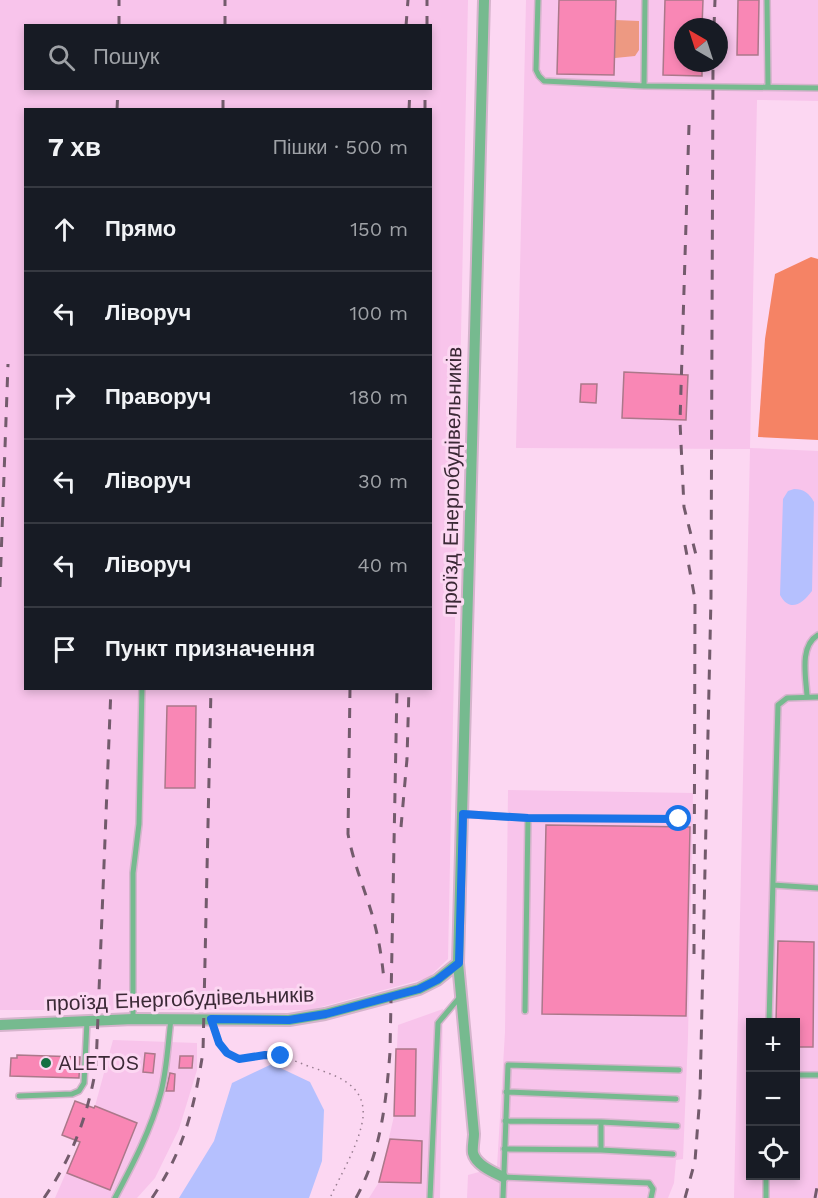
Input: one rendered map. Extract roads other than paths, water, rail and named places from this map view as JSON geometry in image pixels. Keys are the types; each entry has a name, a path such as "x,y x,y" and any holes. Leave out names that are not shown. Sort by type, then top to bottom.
{"street":[{"name":"проїзд Енергобудівельників","path":"484,0 459,963 460,997 474,1134 473,1153 485,1167 503,1177"},
{"name":"проїзд Енергобудівельників","path":"0,1025 171,1019 289,1020 326,1014 419,989 437,980 459,963"}],"lane":[{"path":"538,0 536,70 544,81 644,86 818,88"},
{"path":"644,86 645,0"},
{"path":"767,0 768,87"},
{"path":"807,696 806,649 812,639 818,635"},
{"path":"133,1020 133,873 139,824 142,690"},
{"path":"769,1018 778,705 787,698 818,697"},
{"path":"463,814 528,818 679,819"},
{"path":"525,1011 528,818"},
{"path":"773,885 818,888"},
{"path":"430,1198 438,1023 460,997"},
{"path":"115,1198 152,1122 161,1090 171,1019"},
{"path":"19,1096 72,1094 79,1091 84,1083 87,1021"},
{"path":"503,1198 508,1065 679,1070"},
{"path":"800,1075 818,1075"},
{"path":"506,1092 676,1099"},
{"path":"505,1121 677,1126"},
{"path":"601,1122 601,1150"},
{"path":"504,1149 601,1150 673,1154"},
{"path":"503,1177 649,1184 653,1189 651,1198"},
{"path":"766,1180 766,1198"}],"water":[{"path":"794,489 806,492 814,502 812,591 800,603 792,605 784,601 780,595 783,499 788,491"},
{"path":"272,1064 310,1082 324,1110 322,1161 309,1198 179,1198 214,1141 232,1083"}],"railway":[{"path":"119,0 119,24"},
{"path":"225,0 225,24"},
{"path":"406,24 408,0"},
{"path":"427,0 427,24"},
{"path":"714,18 715,0"},
{"path":"685,1198 695,1161 700,1095 711,597 713,72"},
{"path":"117,108 118,90"},
{"path":"223,90 223,108"},
{"path":"409,108 410,90"},
{"path":"425,90 425,108"},
{"path":"689,125 680,422 684,507 696,555"},
{"path":"0,587 8,364"},
{"path":"685,545 695,599 694,955"},
{"path":"44,1198 63,1167 78,1135 96,1067 111,690"},
{"path":"152,1198 180,1146 196,1092 203,1052 211,690"},
{"path":"350,690 348,834 376,928 384,981"},
{"path":"356,1198 377,1145 387,1090 390,1052 397,690"},
{"path":"401,827 407,759 409,690"},
{"path":"815,1198 818,1182"}],"place":[{"name":"ALETOS","path":"46,1063"}]}
